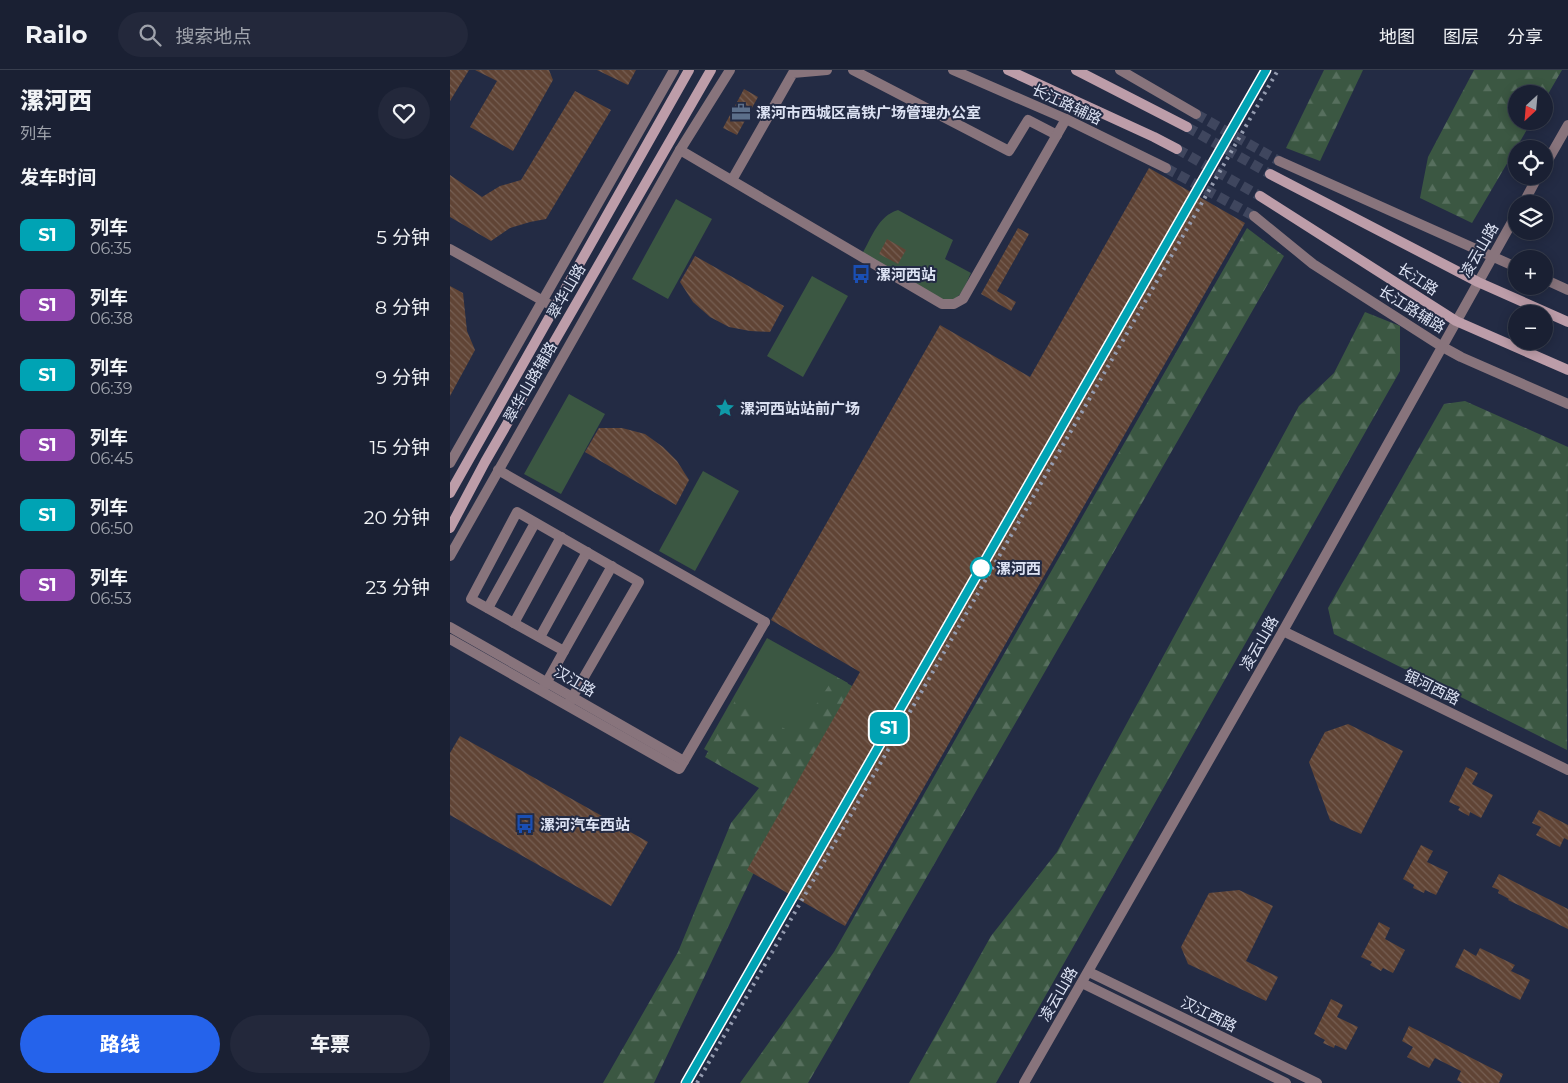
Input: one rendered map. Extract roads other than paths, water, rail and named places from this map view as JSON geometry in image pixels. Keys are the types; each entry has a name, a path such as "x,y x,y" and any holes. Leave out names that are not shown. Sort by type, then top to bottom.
{"main road":[{"name":"翠华山路","path":"450,494 689,70"},
{"name":"翠华山路","path":"450,528 490,454 711,70"},
{"path":"1008,70 1177,149"},
{"path":"1076,70 1187,127"},
{"name":"长江路","path":"1270,174 1478,282 1568,322"},
{"name":"长江路","path":"1260,196 1456,321 1568,370"}],"street":[{"name":"翠华山路辅路","path":"450,463 674,70"},
{"name":"翠华山路辅路","path":"450,556 680,150 730,70"},
{"path":"732,180 793,73 827,70"},
{"path":"853,70 1009,151 1028,120 1057,135"},
{"name":"长江路辅路","path":"953,70 1066,119 1166,168"},
{"path":"1120,70 1196,114"},
{"path":"680,150 942,304 954,304 963,299 1066,119"},
{"path":"1553,151 1568,125"},
{"path":"1279,161 1508,264"},
{"name":"长江路辅路","path":"1254,216 1313,264 1442,346 1461,357 1568,404"},
{"name":"凌云山路","path":"1024,1083 1283,631 1508,229"},
{"path":"450,249 554,307"},
{"path":"1553,283 1568,290"},
{"name":"汉江路","path":"450,639 570,701 682,765 764,622 498,470"},
{"path":"564,651 471,599 517,512 639,582 570,701"},
{"path":"488,608 535,523"},
{"path":"514,623 561,537"},
{"path":"540,637 588,552"},
{"path":"544,687 612,566"},
{"name":"汉江路","path":"450,627 544,687"},
{"name":"银河西路","path":"1283,631 1568,770"},
{"name":"汉江西路","path":"1088,972 1317,1083"},
{"name":"汉江西路","path":"1082,983 1286,1083"}],"tunnel":[{"path":"1196,114 1279,161"},
{"path":"1187,127 1270,174"},
{"path":"1177,149 1260,196"},
{"path":"1166,168 1254,216"}],"railway":[{"path":"686,1083 1266,70"},
{"path":"697,1083 1278,70"}],"train":[{"name":"S1","path":"686,1083 1266,70"}],"place":[{"name":"漯河市西城区高铁广场管理办公室","path":"741,112"},
{"name":"漯河西站","path":"861,274"},
{"name":"漯河西站站前广场","path":"725,408"},
{"name":"漯河西","path":"981,568"},
{"name":"漯河汽车西站","path":"525,824"}]}
